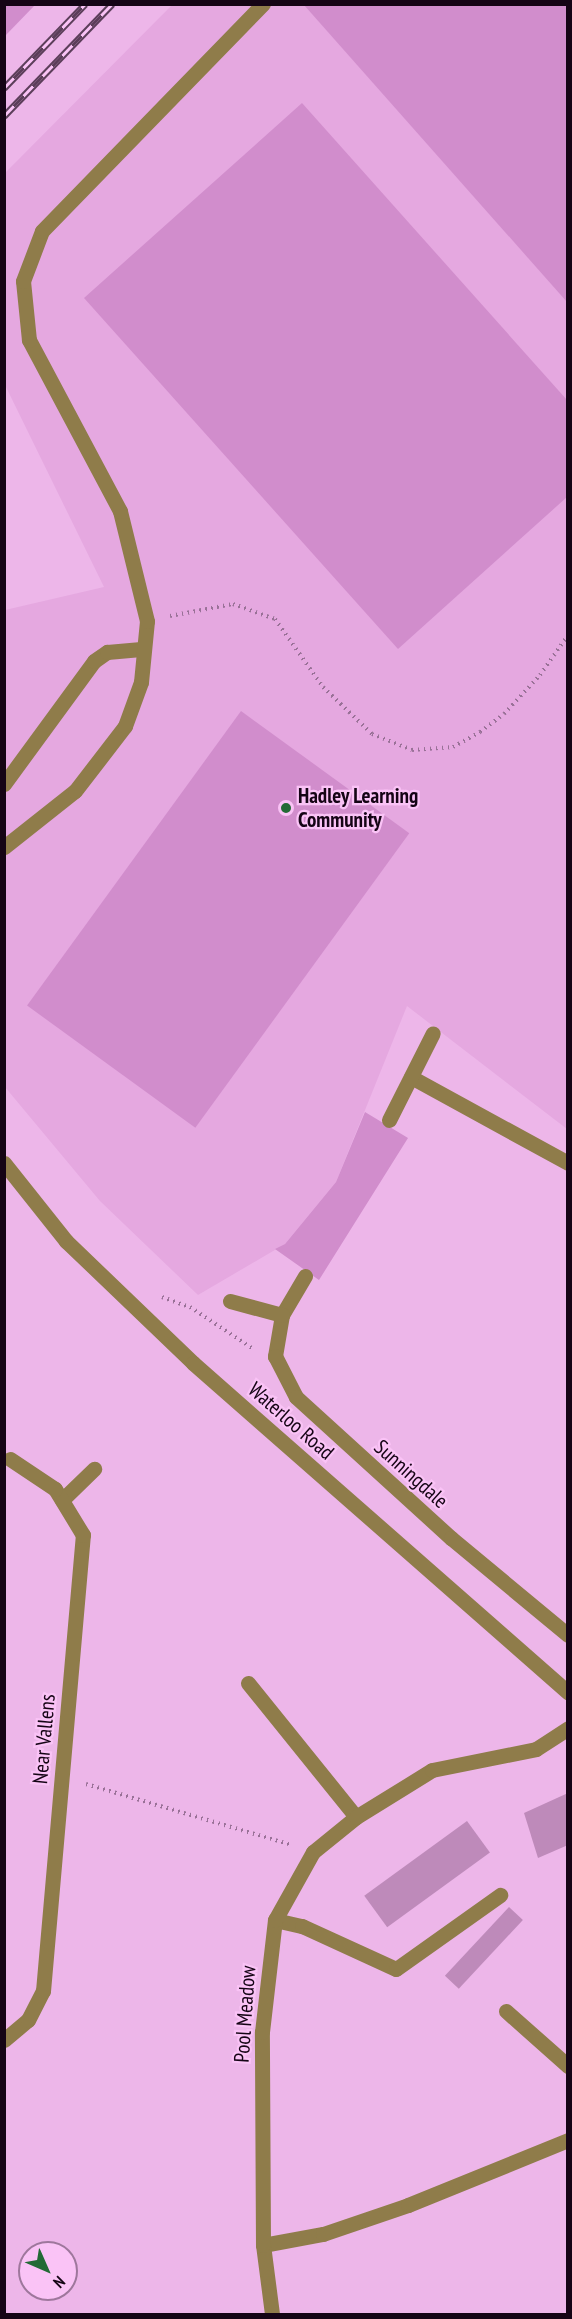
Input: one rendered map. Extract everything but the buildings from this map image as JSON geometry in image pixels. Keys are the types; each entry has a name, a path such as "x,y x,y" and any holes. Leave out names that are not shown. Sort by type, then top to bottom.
{"street":[{"path":"4,846 51,814 100,762 125,726 141,682 147,621 120,511 29,340 23,281 42,231 263,4"},
{"path":"4,784 94,660 106,652 144,649"},
{"path":"389,1120 433,1034"},
{"path":"411,1077 567,1163"},
{"name":"Waterloo Road","path":"4,1163 66,1240 193,1364 567,1692"},
{"path":"275,1356 282,1315 304,1276"},
{"path":"230,1300 282,1315"},
{"name":"Sunningdale","path":"275,1356 296,1397 451,1538 567,1635"},
{"name":"Near Vallens","path":"4,2040 28,2020 43,1991 83,1535 55,1489 10,1459"},
{"path":"62,1500 94,1468"},
{"path":"248,1683 356,1817"},
{"name":"Pool Meadow","path":"272,2314 263,2245 262,2032 275,1920 314,1852 356,1817 432,1770 536,1749 567,1728"},
{"path":"275,1920 302,1926 396,1969 500,1895"},
{"path":"506,2011 567,2066"},
{"path":"263,2245 323,2234 398,2208 567,2140"}],"path":[{"path":"163,617 233,604 275,619 322,687 372,734 412,750 453,747 480,732 504,714 540,675 567,635"},
{"path":"153,1294 190,1307 259,1353 275,1356"},
{"path":"62,1777 314,1852"}],"shaded area":[{"path":"4,5 35,5 5,36"},
{"name":"Hadley Learning Community","path":"172,5 567,5 567,1129 407,1006 336,1182 285,1244 198,1295 100,1201 5,1087 5,610 104,587 5,385 5,173"},
{"path":"304,5 567,5 567,302"},
{"path":"302,103 567,400 567,497 398,649 84,298"},
{"path":"241,711 409,833 195,1128 27,1005"},
{"path":"365,1112 408,1138 319,1280 275,1249 285,1244 336,1182"}],"railway":[{"path":"4,88 85,4"},
{"path":"4,116 112,4"}],"place":[{"name":"Hadley Learning Community","path":"286,808"}]}
